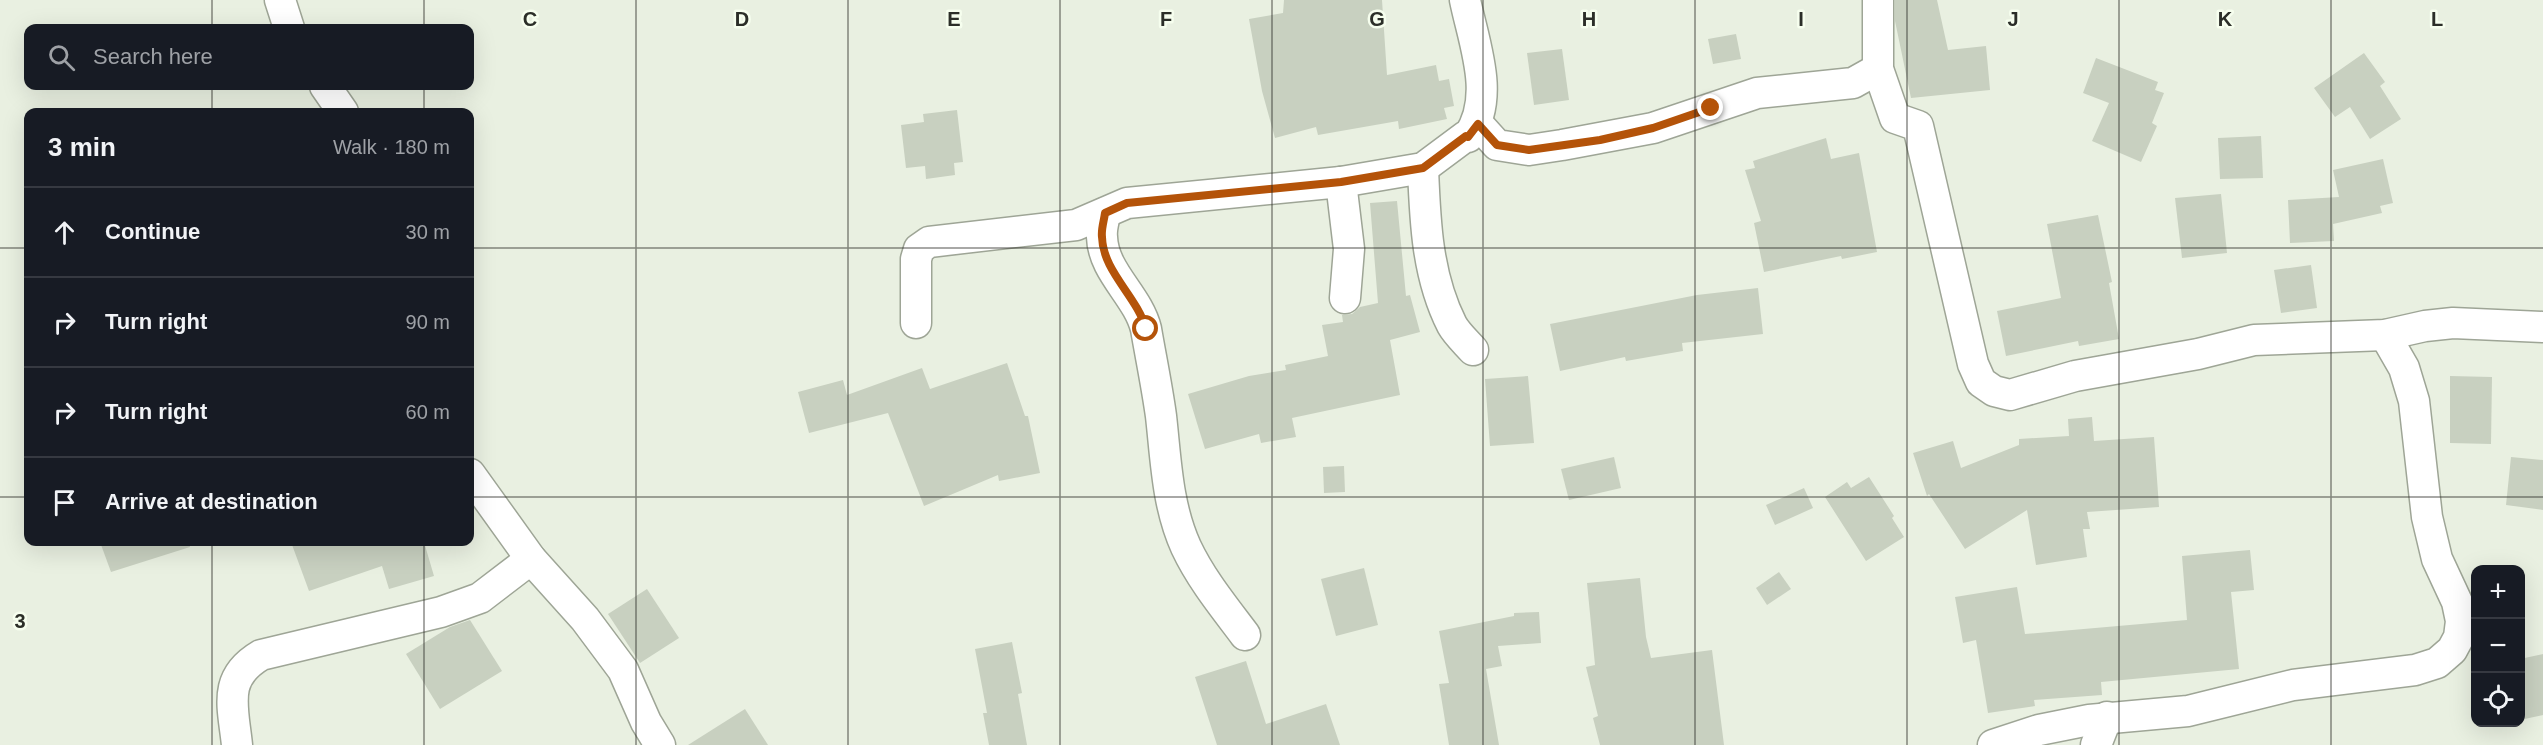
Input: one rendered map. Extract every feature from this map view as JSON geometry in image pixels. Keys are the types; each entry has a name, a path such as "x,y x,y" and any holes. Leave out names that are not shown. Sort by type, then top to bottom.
{"street":[{"path":"280,0 288,24"},
{"path":"916,323 916,260 919,249 929,242 1076,225 1127,203 1341,182 1423,168 1466,136 1468,137 1478,124 1484,89 1465,0"},
{"path":"1878,0 1878,69 1895,118 1918,126 1972,364 1981,382 1994,391 2010,395 2075,376 2198,354 2254,340 2385,335 2425,326 2453,323 2543,327"},
{"path":"1478,124 1497,145 1529,150 1653,128 1757,93 1852,82 1878,69"},
{"path":"328,90 340,108"},
{"path":"1423,168 1425,229 1436,283 1453,327 1473,350"},
{"path":"1341,182 1348,249 1345,298"},
{"path":"1105,213 1101,235 1104,252 1143,317 1146,329 1161,413 1170,495 1175,518 1186,547 1204,579 1245,635"},
{"path":"1993,745 2039,730 2107,717 2148,716 2188,711 2293,685 2415,669 2437,663 2452,650 2459,637 2461,621 2457,602 2437,559 2427,517 2414,401 2404,368 2385,335"},
{"path":"474,480 531,559 585,619 623,670 646,722 660,745"},
{"path":"237,745 232,693 236,677 246,664 261,655 441,612 480,598 531,559"},
{"path":"2096,745 2107,717"}],"building":[{"path":"1284,0 1382,0 1387,75 1436,65 1439,81 1449,79 1454,106 1444,108 1447,119 1399,129 1398,121 1318,135 1316,127 1275,138 1262,91 1249,19 1283,13"},
{"path":"1895,0 1937,0 1948,50 1986,46 1990,90 1911,98 1895,21"},
{"path":"1736,34 1741,59 1713,64 1708,39"},
{"path":"1562,49 1569,100 1534,105 1527,53"},
{"path":"2364,53 2385,82 2380,86 2401,119 2370,139 2350,107 2335,117 2314,88"},
{"path":"2096,58 2158,82 2155,90 2164,93 2152,123 2157,126 2141,162 2092,141 2109,103 2083,93"},
{"path":"957,110 963,162 954,163 955,175 926,179 925,166 906,168 901,125 924,122 923,114"},
{"path":"2261,136 2263,178 2220,179 2218,138"},
{"path":"1826,138 1831,159 1859,153 1877,252 1842,259 1841,256 1764,272 1754,223 1761,221 1745,170 1755,168 1753,161"},
{"path":"2383,159 2393,203 2380,206 2382,213 2333,224 2334,241 2290,243 2288,200 2339,197 2333,170"},
{"path":"2221,194 2227,253 2182,258 2175,198"},
{"path":"1397,201 1406,296 1410,295 1420,332 1390,340 1400,395 1292,418 1296,437 1261,443 1259,434 1205,449 1188,394 1249,376 1286,370 1285,365 1328,356 1322,325 1343,322 1342,315 1352,314 1360,307 1378,303 1370,203"},
{"path":"2098,215 2112,282 2109,283 2119,339 2079,346 2078,341 2006,356 1997,311 2061,298 2047,224"},
{"path":"2311,265 2317,308 2281,313 2274,270"},
{"path":"1758,288 1763,334 1682,343 1683,351 1626,361 1625,357 1560,371 1550,324 1697,295"},
{"path":"1007,363 1025,416 1028,416 1040,473 999,481 998,475 924,506 888,413 809,433 798,392 843,380 847,395 922,368 930,389"},
{"path":"1528,376 1534,443 1490,446 1485,379"},
{"path":"2450,376 2492,377 2491,444 2450,443"},
{"path":"2092,417 2094,441 2154,437 2159,507 2087,512 2090,529 2083,529 2087,557 2036,565 2027,510 1965,549 1929,494 1927,496 1913,453 1953,441 1961,468 2019,445 2019,439 2069,436 2068,419"},
{"path":"1614,457 1621,488 1569,500 1561,469"},
{"path":"2511,457 2543,460 2543,510 2506,505"},
{"path":"1344,466 1345,492 1324,493 1323,467"},
{"path":"1869,477 1894,516 1892,518 1904,537 1866,561 1825,497 1847,482 1851,488"},
{"path":"1804,488 1813,508 1775,525 1766,505"},
{"path":"101,546 190,546 190,547 111,572"},
{"path":"292,546 425,546 434,576 389,589 382,566 309,591"},
{"path":"2250,550 2254,590 2231,592 2239,669 2101,682 2102,695 2034,700 2035,706 1988,713 1976,640 1963,643 1955,597 2017,587 2025,634 2187,620 2182,556"},
{"path":"1364,568 1378,625 1336,636 1321,579"},
{"path":"1779,572 1791,589 1767,605 1756,588"},
{"path":"1640,578 1646,637 1651,658 1712,650 1724,745 1600,745 1593,718 1598,716 1586,667 1595,665 1587,583"},
{"path":"647,589 679,638 640,663 608,614"},
{"path":"1539,612 1541,643 1498,646 1502,666 1486,669 1499,745 1449,745 1439,684 1449,683 1439,631 1514,616 1514,613"},
{"path":"470,620 502,671 440,709 406,654 450,627"},
{"path":"1012,642 1022,693 1018,694 1027,745 989,745 983,713 987,713 975,649"},
{"path":"2543,654 2543,715 2525,719 2525,673 2525,658"},
{"path":"1246,661 1266,724 1326,704 1340,745 1217,745 1195,677"},
{"path":"745,709 768,745 688,745"}],"route":[{"path":"1146,329 1143,317 1104,252 1101,235 1105,213 1116,207 1127,203 1341,182 1423,168 1466,136 1468,137 1478,124 1497,145 1529,150 1600,140 1653,128 1711,108"}]}
